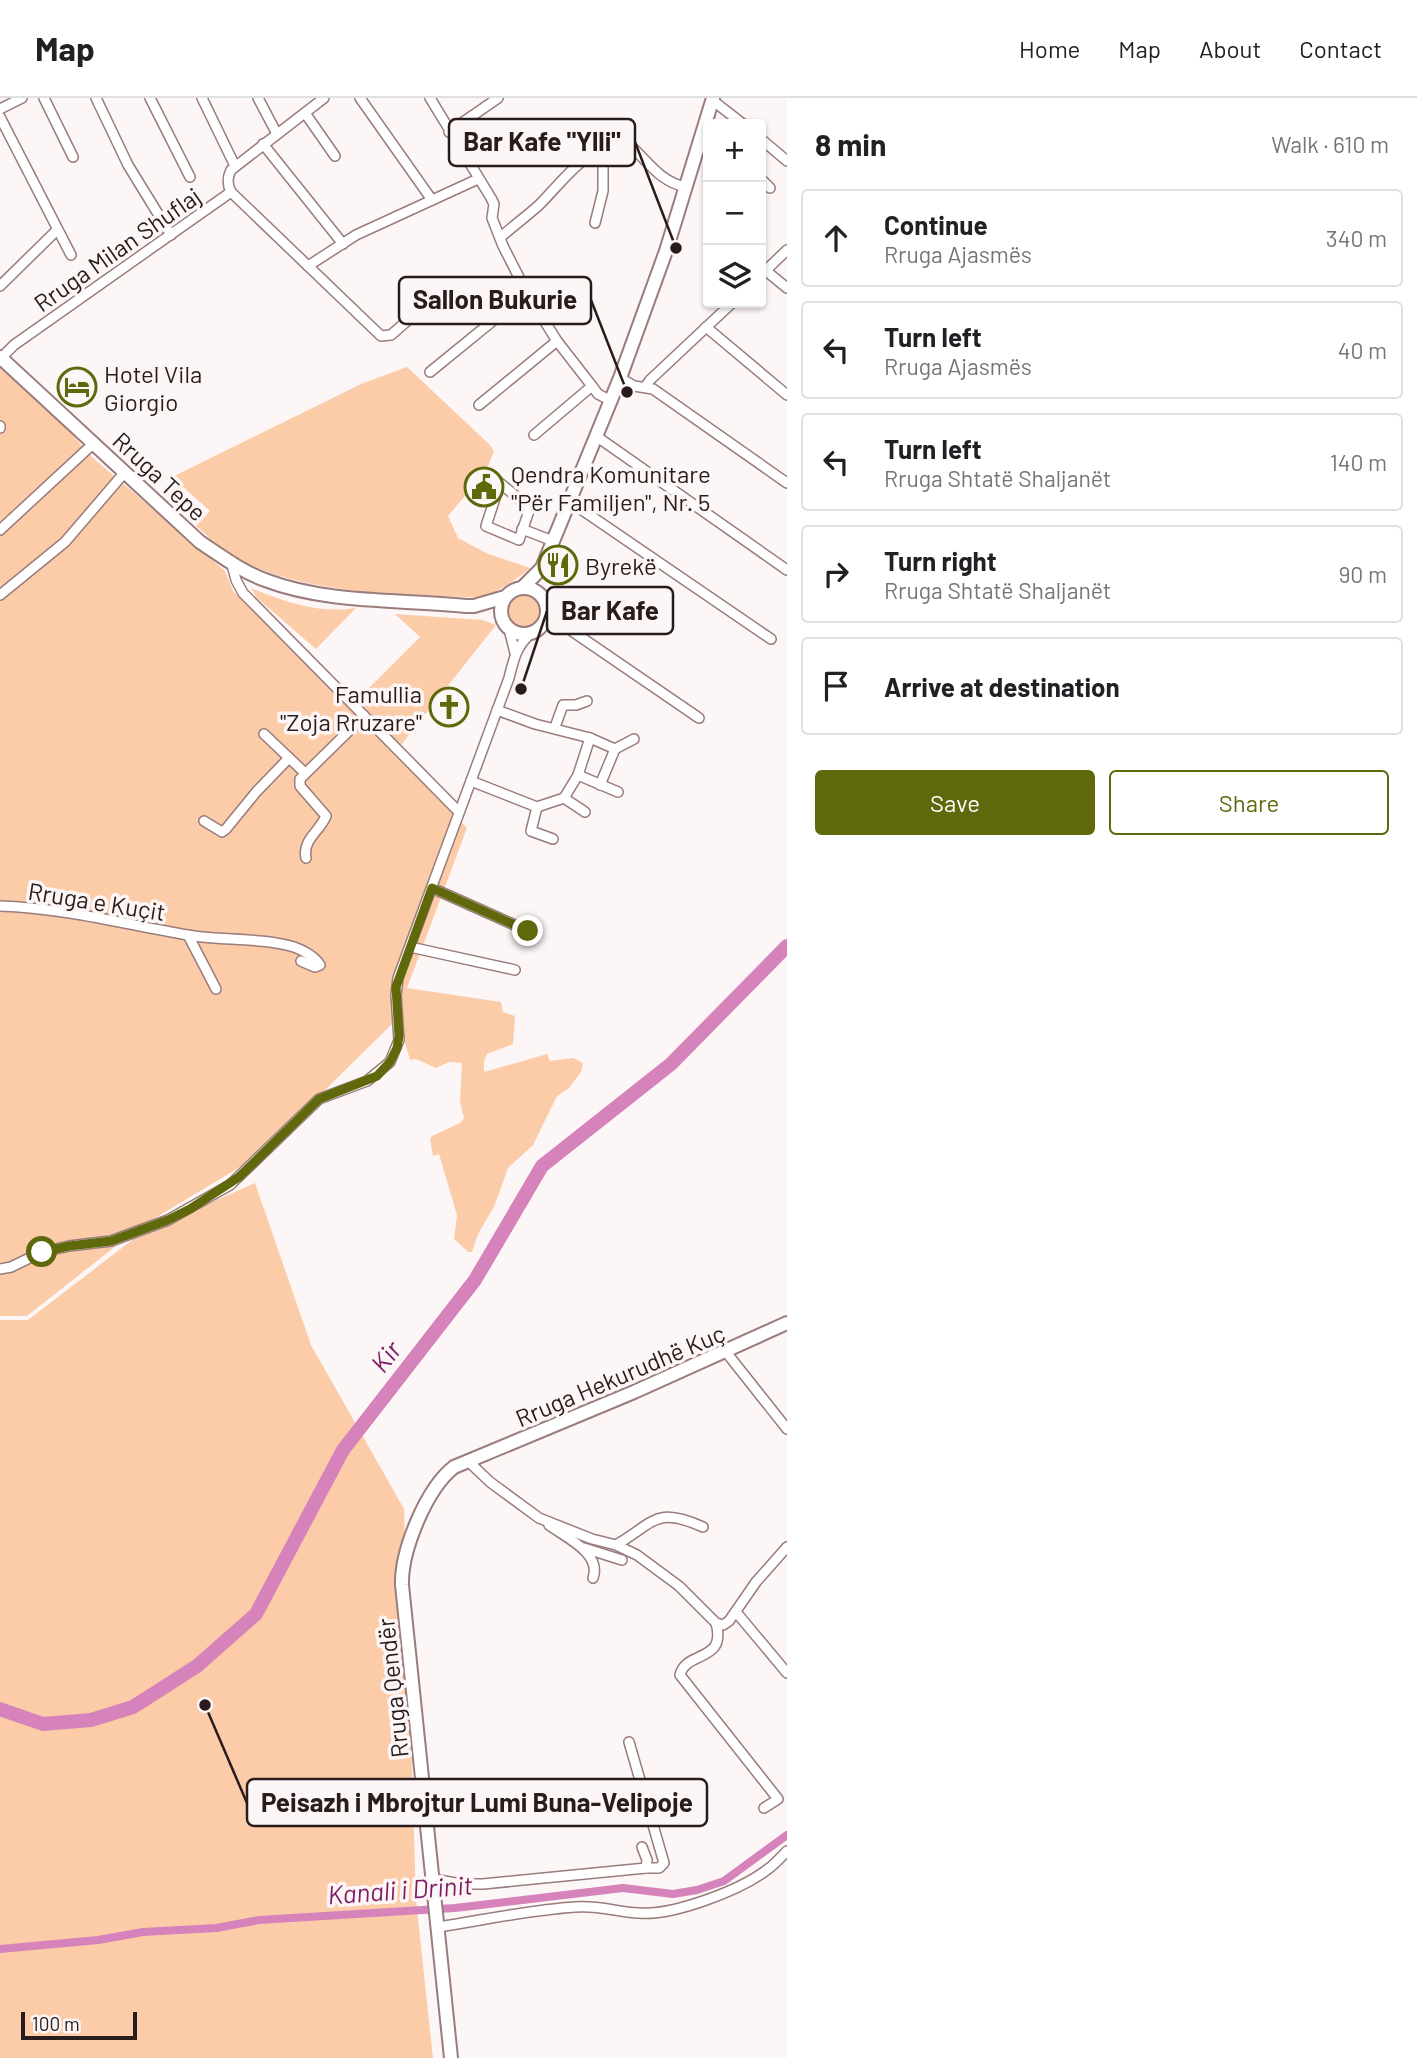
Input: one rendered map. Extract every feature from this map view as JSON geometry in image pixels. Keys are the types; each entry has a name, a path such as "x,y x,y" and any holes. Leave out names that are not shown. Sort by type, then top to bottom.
{"main road":[{"path":"708,119 713,99"},
{"path":"541,595 542,568 620,378 703,138"},
{"name":"Rruga Tepe","path":"1,357 201,542 232,565 276,584 318,595 474,606 505,597"},
{"path":"523,587 542,568"},
{"path":"523,587 533,589 541,595 546,604 544,623 531,633 524,634 506,626 500,614 501,605 512,590 523,587"},
{"name":"Rruga Tepe","path":"474,606 506,626"},
{"name":"Rruga Hekurudhë Kuç","path":"468,1462 726,1352 787,1323"},
{"name":"Rruga Qendër","path":"451,2058 402,1577 415,1528 431,1495 449,1471 468,1462"}],"street":[{"path":"0,109 22,98"},
{"path":"44,98 73,156"},
{"path":"96,98 128,165 171,235"},
{"path":"150,98 190,177"},
{"path":"202,98 235,166 319,100"},
{"path":"258,98 277,134"},
{"path":"360,98 432,200"},
{"path":"430,98 494,204 491,214 527,293 557,341 598,394 611,401"},
{"path":"449,132 498,98"},
{"path":"713,99 737,119"},
{"path":"305,113 335,156"},
{"path":"0,117 71,255"},
{"path":"766,143 787,161"},
{"path":"263,144 343,244"},
{"path":"501,237 540,204 576,166 587,157 612,145 632,146 664,179 673,185 686,187"},
{"path":"595,223 603,191 603,149"},
{"name":"Rruga Milan Shuflaj","path":"1,357 14,345 231,192 228,175 235,166"},
{"path":"308,266 356,235 478,178"},
{"path":"764,182 770,188"},
{"path":"231,192 381,336 386,337 448,285"},
{"path":"0,285 57,230"},
{"path":"766,270 787,250"},
{"path":"766,275 787,288"},
{"path":"430,372 527,293"},
{"path":"645,387 727,308"},
{"path":"706,327 787,394"},
{"path":"479,405 557,341"},
{"path":"620,378 634,386 653,389 787,484"},
{"path":"534,435 592,386"},
{"path":"596,436 787,569"},
{"path":"0,530 94,443"},
{"path":"0,596 65,542 125,472"},
{"path":"500,483 530,508 522,529 519,540 486,526 500,483"},
{"path":"569,501 771,639"},
{"path":"522,529 552,541"},
{"name":"Rruga Tepe","path":"232,565 243,593 459,812"},
{"path":"547,614 699,718"},
{"path":"506,626 515,653"},
{"path":"0,1269 11,1267 42,1252 111,1241 190,1209 239,1177 319,1099 377,1076 390,1062 399,1040 396,987 498,710 515,653 519,644 531,633"},
{"path":"555,727 563,705 576,705 587,701"},
{"path":"498,710 535,724 590,738 615,749"},
{"path":"306,858 307,842 327,816 300,786 300,779 364,716"},
{"path":"264,734 304,773"},
{"path":"471,781 537,807 564,798 578,775 590,738"},
{"path":"600,785 615,749 634,739"},
{"path":"204,821 222,832 289,758"},
{"path":"578,775 618,792"},
{"path":"564,798 585,812"},
{"path":"537,807 531,831 553,839"},
{"path":"432,888 528,931"},
{"name":"Rruga e Kuçit","path":"0,906 72,912 188,935 297,948 320,965 315,967 301,961"},
{"name":"Rruga e Kuçit","path":"188,935 216,989"},
{"path":"410,947 515,970"},
{"path":"726,1352 787,1429"},
{"path":"468,1462 498,1488 582,1548 621,1560"},
{"path":"616,1545 657,1517 683,1518 703,1527"},
{"path":"539,1518 637,1555 679,1586 716,1623 723,1625 736,1612 756,1582 787,1548"},
{"path":"582,1548 593,1565 593,1578"},
{"path":"736,1612 787,1673"},
{"path":"716,1623 718,1642 714,1649 686,1665 680,1675 778,1799 764,1808"},
{"path":"433,1880 454,1884 483,1884 659,1868 664,1863 629,1742"},
{"path":"642,1847 648,1860 646,1868"},
{"path":"438,1924 576,1906 603,1906 637,1913 654,1913 706,1900 737,1888 768,1869 787,1850"}],"shaded area":[{"path":"407,367 494,451 486,471 448,516 458,538 486,553 530,568 522,575 482,598 349,590 283,577 253,566 225,551 196,526 210,511 172,477 361,384"},
{"path":"0,368 41,400 92,457 225,571 233,591 467,828 407,988 501,1002 503,1012 515,1016 513,1044 487,1054 484,1072 547,1054 550,1061 573,1058 583,1063 581,1072 568,1089 557,1096 533,1145 508,1168 494,1207 478,1234 472,1252 468,1252 454,1239 457,1215 439,1154 433,1156 430,1139 460,1123 464,1118 460,1102 462,1063 449,1062 436,1068 416,1059 410,1060 403,1036 401,1004 393,1023 257,1157 140,1227 27,1316 0,1316"},
{"path":"251,588 302,606 356,608 316,649 257,598"},
{"path":"523,592 536,597 541,610 536,623 523,628 510,623 505,610 510,597"},
{"path":"395,614 483,620 496,625 401,745 357,700 420,637"},
{"path":"255,1183 311,1345 404,1509 416,1900 433,2058 0,2058 0,1320 28,1320 140,1234"}],"waterway":[{"name":"Kir","path":"0,1709 43,1724 91,1720 133,1707 197,1666 256,1614 343,1450 475,1280 542,1166 671,1064 787,946"},
{"name":"Kanali i Drinit","path":"0,1949 98,1940 143,1932 216,1928 259,1920 455,1908 623,1888 673,1894 724,1881 787,1835"}],"place":[{"name":"Bar Kafe \"Ylli\"","path":"676,248"},
{"name":"Hotel Vila Giorgio","path":"77,387"},
{"name":"Sallon Bukurie","path":"627,392"},
{"name":"Qendra Komunitare \"Për Familjen\", Nr. 5","path":"484,487"},
{"name":"Byrekë","path":"558,565"},
{"name":"Bar Kafe","path":"521,689"},
{"name":"Famullia \"Zoja Rruzare\"","path":"449,707"},
{"name":"Peisazh i Mbrojtur Lumi Buna-Velipoje","path":"205,1705"}],"route":[{"path":"42,1252 111,1241 190,1209 230,1185 319,1099 377,1076 390,1062 397,1048 399,1036 396,987 432,888 528,931"}]}
